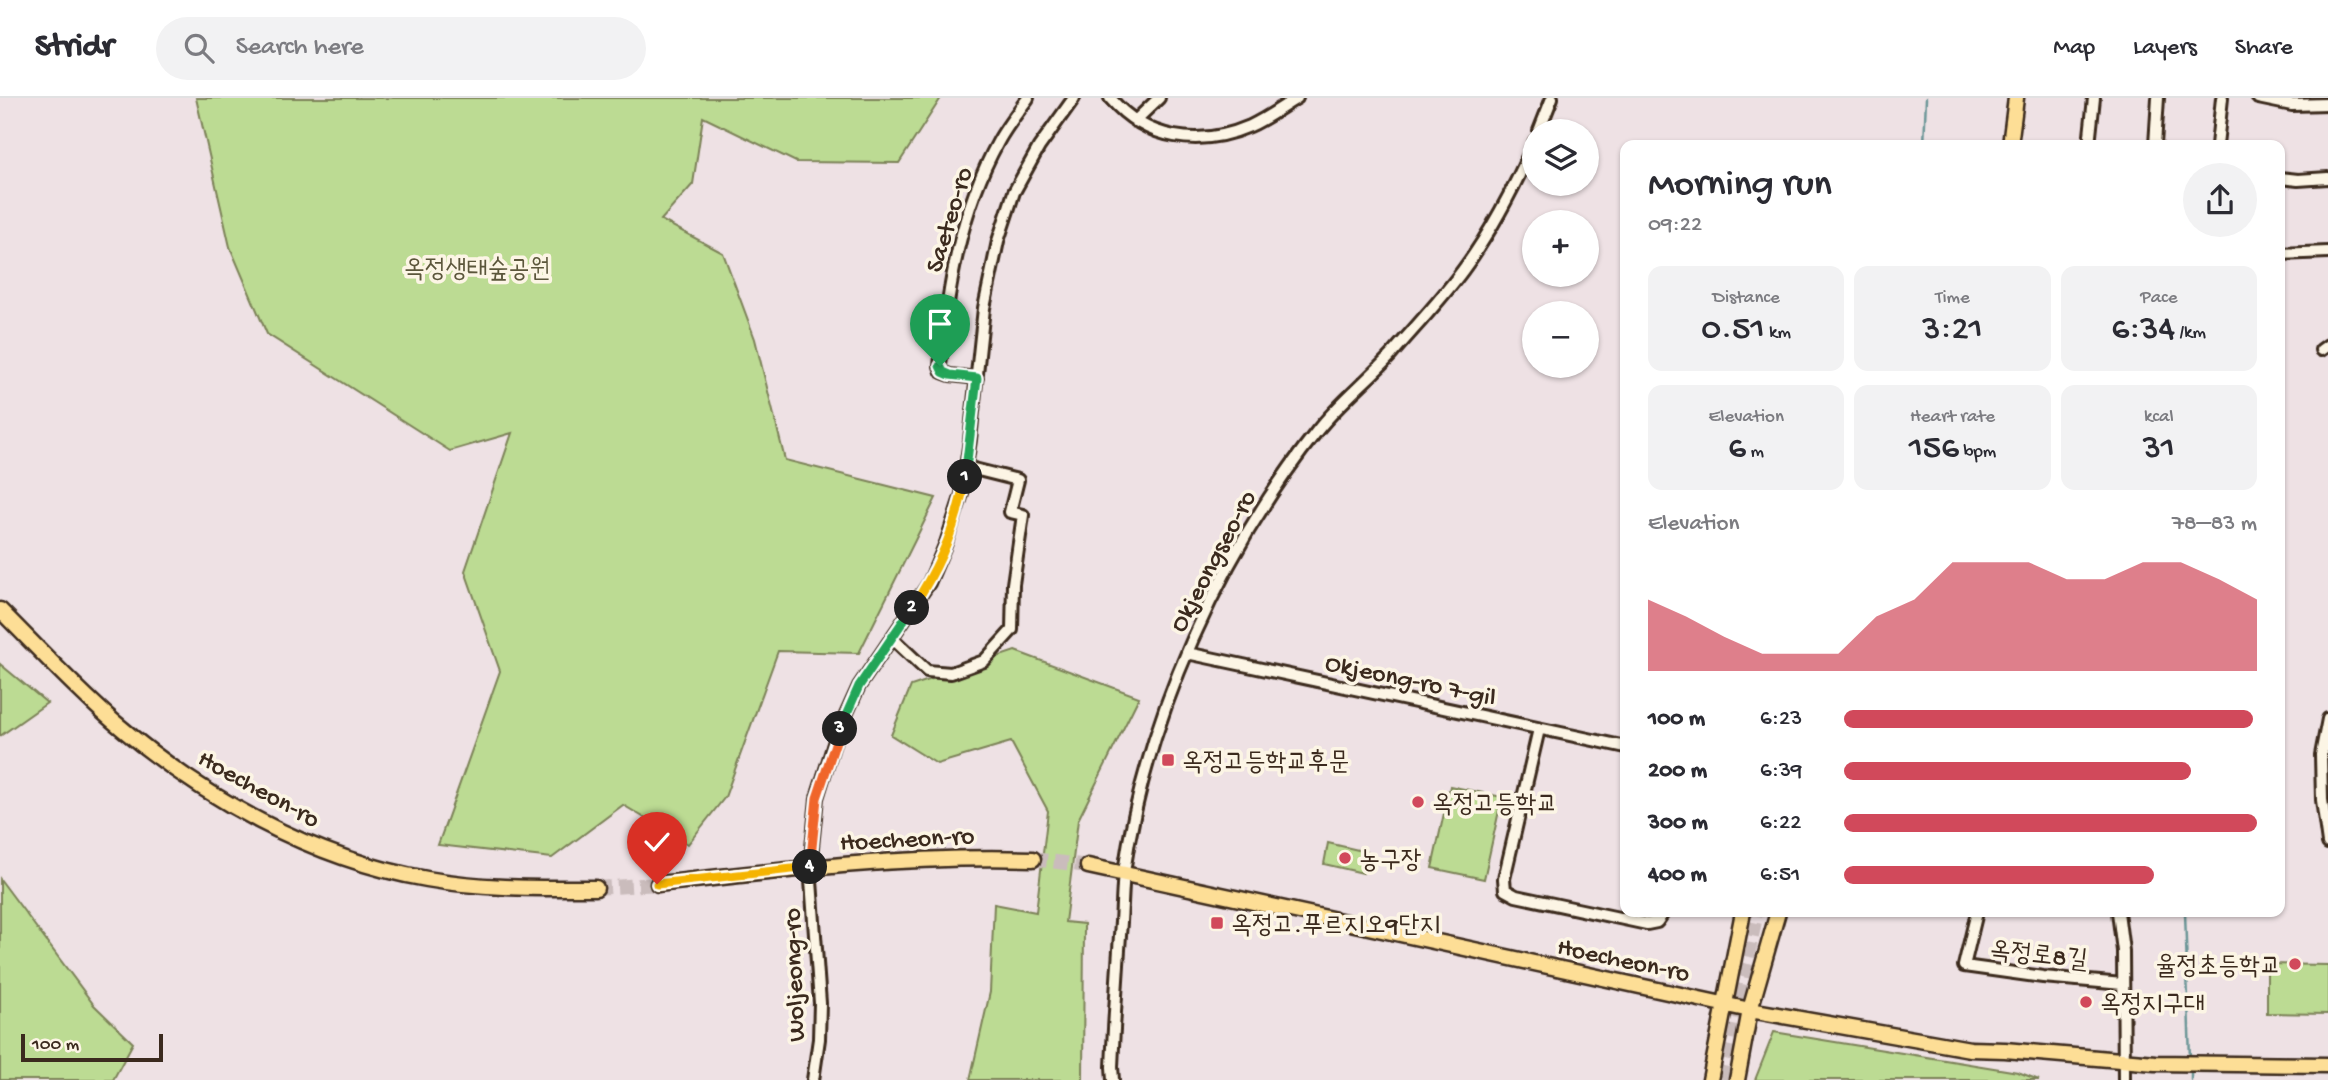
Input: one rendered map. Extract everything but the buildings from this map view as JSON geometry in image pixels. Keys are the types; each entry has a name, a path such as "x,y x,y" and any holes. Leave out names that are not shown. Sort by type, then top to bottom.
{"main road":[{"path":"2011,140 2016,98"},
{"name":"Hoecheon-ro","path":"0,610 113,721 189,778 273,828 376,867 427,879 513,889 596,888"},
{"name":"Hoecheon-ro","path":"657,884 810,867 948,859 1033,859"},
{"name":"Hoecheon-ro","path":"1088,866 1724,1005 1970,1049 2155,1063 2328,1065"},
{"path":"1710,1080 1742,917"},
{"path":"1737,1080 1750,1010 1777,917"}],"street":[{"name":"Saeteo-ro","path":"977,378 950,375 943,372 940,366 954,264 966,218 982,176 998,141 1028,98"},
{"name":"Saeteo-ro","path":"810,867 817,798 836,737 859,686 929,583 962,494 987,295 998,242 1014,192 1039,147 1074,98"},
{"path":"1110,98 1124,114 1150,130 1169,136 1216,137 1248,127 1297,98"},
{"path":"1135,121 1159,98"},
{"path":"1544,119 1552,98"},
{"path":"2090,140 2094,98"},
{"path":"2155,140 2158,98"},
{"path":"2218,140 2222,98"},
{"path":"2258,98 2292,105 2328,104"},
{"name":"Okjeongseo-ro","path":"1113,1080 1124,874 1130,836 1153,744 1207,608 1259,513 1293,462 1319,428 1441,299 1465,268 1522,169"},
{"path":"2285,179 2328,178"},
{"path":"2285,254 2328,252"},
{"path":"892,638 927,671 951,673 985,660 1012,630 1013,584 1023,516 1010,512 1018,480 966,467"},
{"name":"Okjeong-ro 7-gil","path":"1188,653 1620,746"},
{"path":"2328,719 2321,755 2322,800 2328,843"},
{"path":"1539,729 1506,867 1505,890 1516,897 1647,925 1657,922 1660,917"},
{"name":"Woljeong-ro","path":"810,867 820,1003 819,1039 813,1080"},
{"name":"옥정로8길","path":"1976,917 1964,966 2123,984"},
{"path":"2119,917 2123,951 2123,1080"}],"green space":[{"name":"옥정생태숲공원","path":"196,98 941,98 899,163 796,162 703,117 693,184 661,220 723,253 755,339 785,460 936,498 859,653 778,651 725,797 688,844 623,805 552,858 438,845 500,671 465,571 512,433 450,451 267,334 230,247"},
{"path":"1015,651 1139,697 1078,820 1065,922 1084,924 1083,1080 970,1080 990,992 994,904 1036,912 1048,811 1011,742 937,764 891,735 911,686"},
{"path":"0,664 47,703 0,736"},
{"path":"1450,786 1502,797 1484,879 1432,868"},
{"name":"농구장","path":"1328,843 1367,852 1363,873 1324,864"},
{"path":"0,879 94,1005 133,1043 113,1080 0,1080"},
{"path":"2267,964 2328,965 2328,1014 2267,1013"},
{"path":"1774,1032 2018,1072 2039,1080 1755,1080"}],"waterway":[{"path":"1924,140 1926,98"},
{"path":"2185,917 2190,1059"},
{"path":"2191,1069 2191,1080"}],"tunnel":[{"path":"1033,859 1088,866"},
{"path":"596,888 658,884"},
{"path":"1722,1080 1756,917"}],"place":[{"name":"옥정고등학교후문","path":"1168,760"},
{"name":"옥정고등학교","path":"1418,802"},
{"name":"농구장","path":"1345,858"},
{"name":"옥정고.푸르지오9단지","path":"1217,923"},
{"name":"율정초등학교","path":"2295,964"},
{"name":"옥정지구대","path":"2086,1002"}],"route":[{"path":"657,884 810,867 817,798 836,737 859,686 929,583 962,494 977,378 950,375 943,372 940,366"}]}
